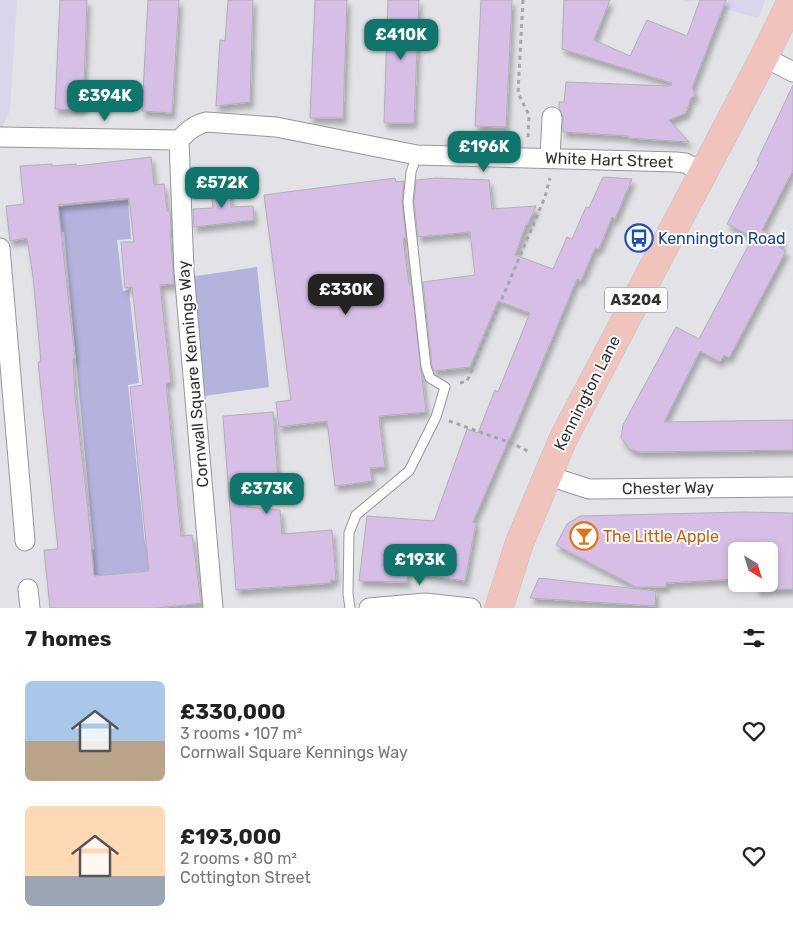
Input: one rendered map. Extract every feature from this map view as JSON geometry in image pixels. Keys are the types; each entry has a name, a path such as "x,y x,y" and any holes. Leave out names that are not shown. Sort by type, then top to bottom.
{"highway":[{"name":"Kennington Lane","path":"499,608 519,544 546,475 563,439 764,57 792,0"}],"street":[{"path":"764,57 793,72"},
{"path":"552,117 552,158"},
{"name":"White Hart Street","path":"179,140 197,124 206,122 276,127 417,154 676,162 685,163 703,172"},
{"path":"0,137 179,140"},
{"name":"Cornwall Square Kennings Way","path":"179,140 184,270 212,608"},
{"path":"0,248 25,541"},
{"name":"Chester Way","path":"546,475 589,490 793,486"},
{"path":"28,589 30,608"},
{"path":"369,608 425,603 471,608"}],"lane":[{"path":"350,608 348,594 349,532 356,515 409,470 436,417 446,387 430,378 426,367 408,202 411,172 417,154"}],"path":[{"path":"523,0 518,93 529,114 527,157"},
{"path":"446,387 467,381 545,197 552,158"},
{"path":"436,417 511,443 530,452"}],"shaded area":[{"path":"0,0 17,0 10,110 2,128 0,128"},
{"path":"683,0 765,0 759,17 756,18 699,1 688,2"},
{"path":"128,200 131,239 117,240 123,291 129,290 139,383 128,385 145,544 161,543 162,569 79,578 77,552 94,549 64,232 47,233 44,208"},
{"path":"257,267 269,387 204,396 189,277"}],"building":[{"path":"60,0 87,0 83,110 55,109"},
{"path":"148,0 179,0 172,113 142,111"},
{"path":"228,0 253,0 250,102 216,106 220,40 225,41"},
{"path":"315,0 347,0 343,118 310,118"},
{"path":"388,0 419,0 414,123 384,123"},
{"path":"481,0 512,0 506,127 475,126"},
{"path":"564,0 610,0 594,40 630,56 647,20 687,36 700,0 726,0 692,88 696,95 691,98 686,113 669,120 689,142 563,132 563,117 559,108 559,102 564,102 566,82 671,86 672,83 562,49"},
{"path":"793,85 793,170 762,230 783,240 779,247 786,251 729,358 724,355 720,362 700,351 664,422 793,420 793,450 639,452 630,449 621,438 623,425 676,327 699,339 753,237 727,224 759,162 757,161"},
{"path":"151,157 154,185 164,184 167,211 170,211 174,284 160,285 171,382 166,383 181,536 192,535 201,603 156,608 50,608 44,550 58,549 38,362 41,362 33,277 27,238 10,241 6,206 24,204 20,166 76,164 77,166","holes":["129,198 134,242 121,242 125,288 132,287 143,385 130,387 149,571 94,576 75,396 73,359 75,358 58,205"]},
{"path":"603,177 632,179 615,219 612,217 599,249 595,248 581,281 577,279 473,522 476,523 465,581 408,572 407,582 359,581 367,516 434,521 467,429 478,433 495,390 498,392 530,313 498,301 470,367 434,371 423,282 475,275 470,232 418,237 414,202 416,180 436,178 489,180 492,209 536,206 526,225 515,255 553,269 567,237 572,239 586,207 589,208"},
{"path":"395,178 396,182 404,181 402,202 406,238 403,238 409,284 411,284 426,412 379,416 385,467 370,468 372,481 335,486 327,421 279,427 276,402 291,400 264,195"},
{"path":"229,181 231,207 253,206 254,220 194,227 193,209 213,208 210,184"},
{"path":"273,412 279,494 246,498 247,507 280,510 282,534 332,530 336,580 330,580 331,583 236,590 223,416"},
{"path":"743,512 793,513 793,589 778,589 778,542 728,542 728,579 666,583 666,587 636,587 556,545 567,524 580,516"},
{"path":"539,578 656,591 655,606 530,598"}],"place":[{"name":"Kennington Road","path":"639,238"},
{"name":"The Little Apple","path":"584,536"}]}
